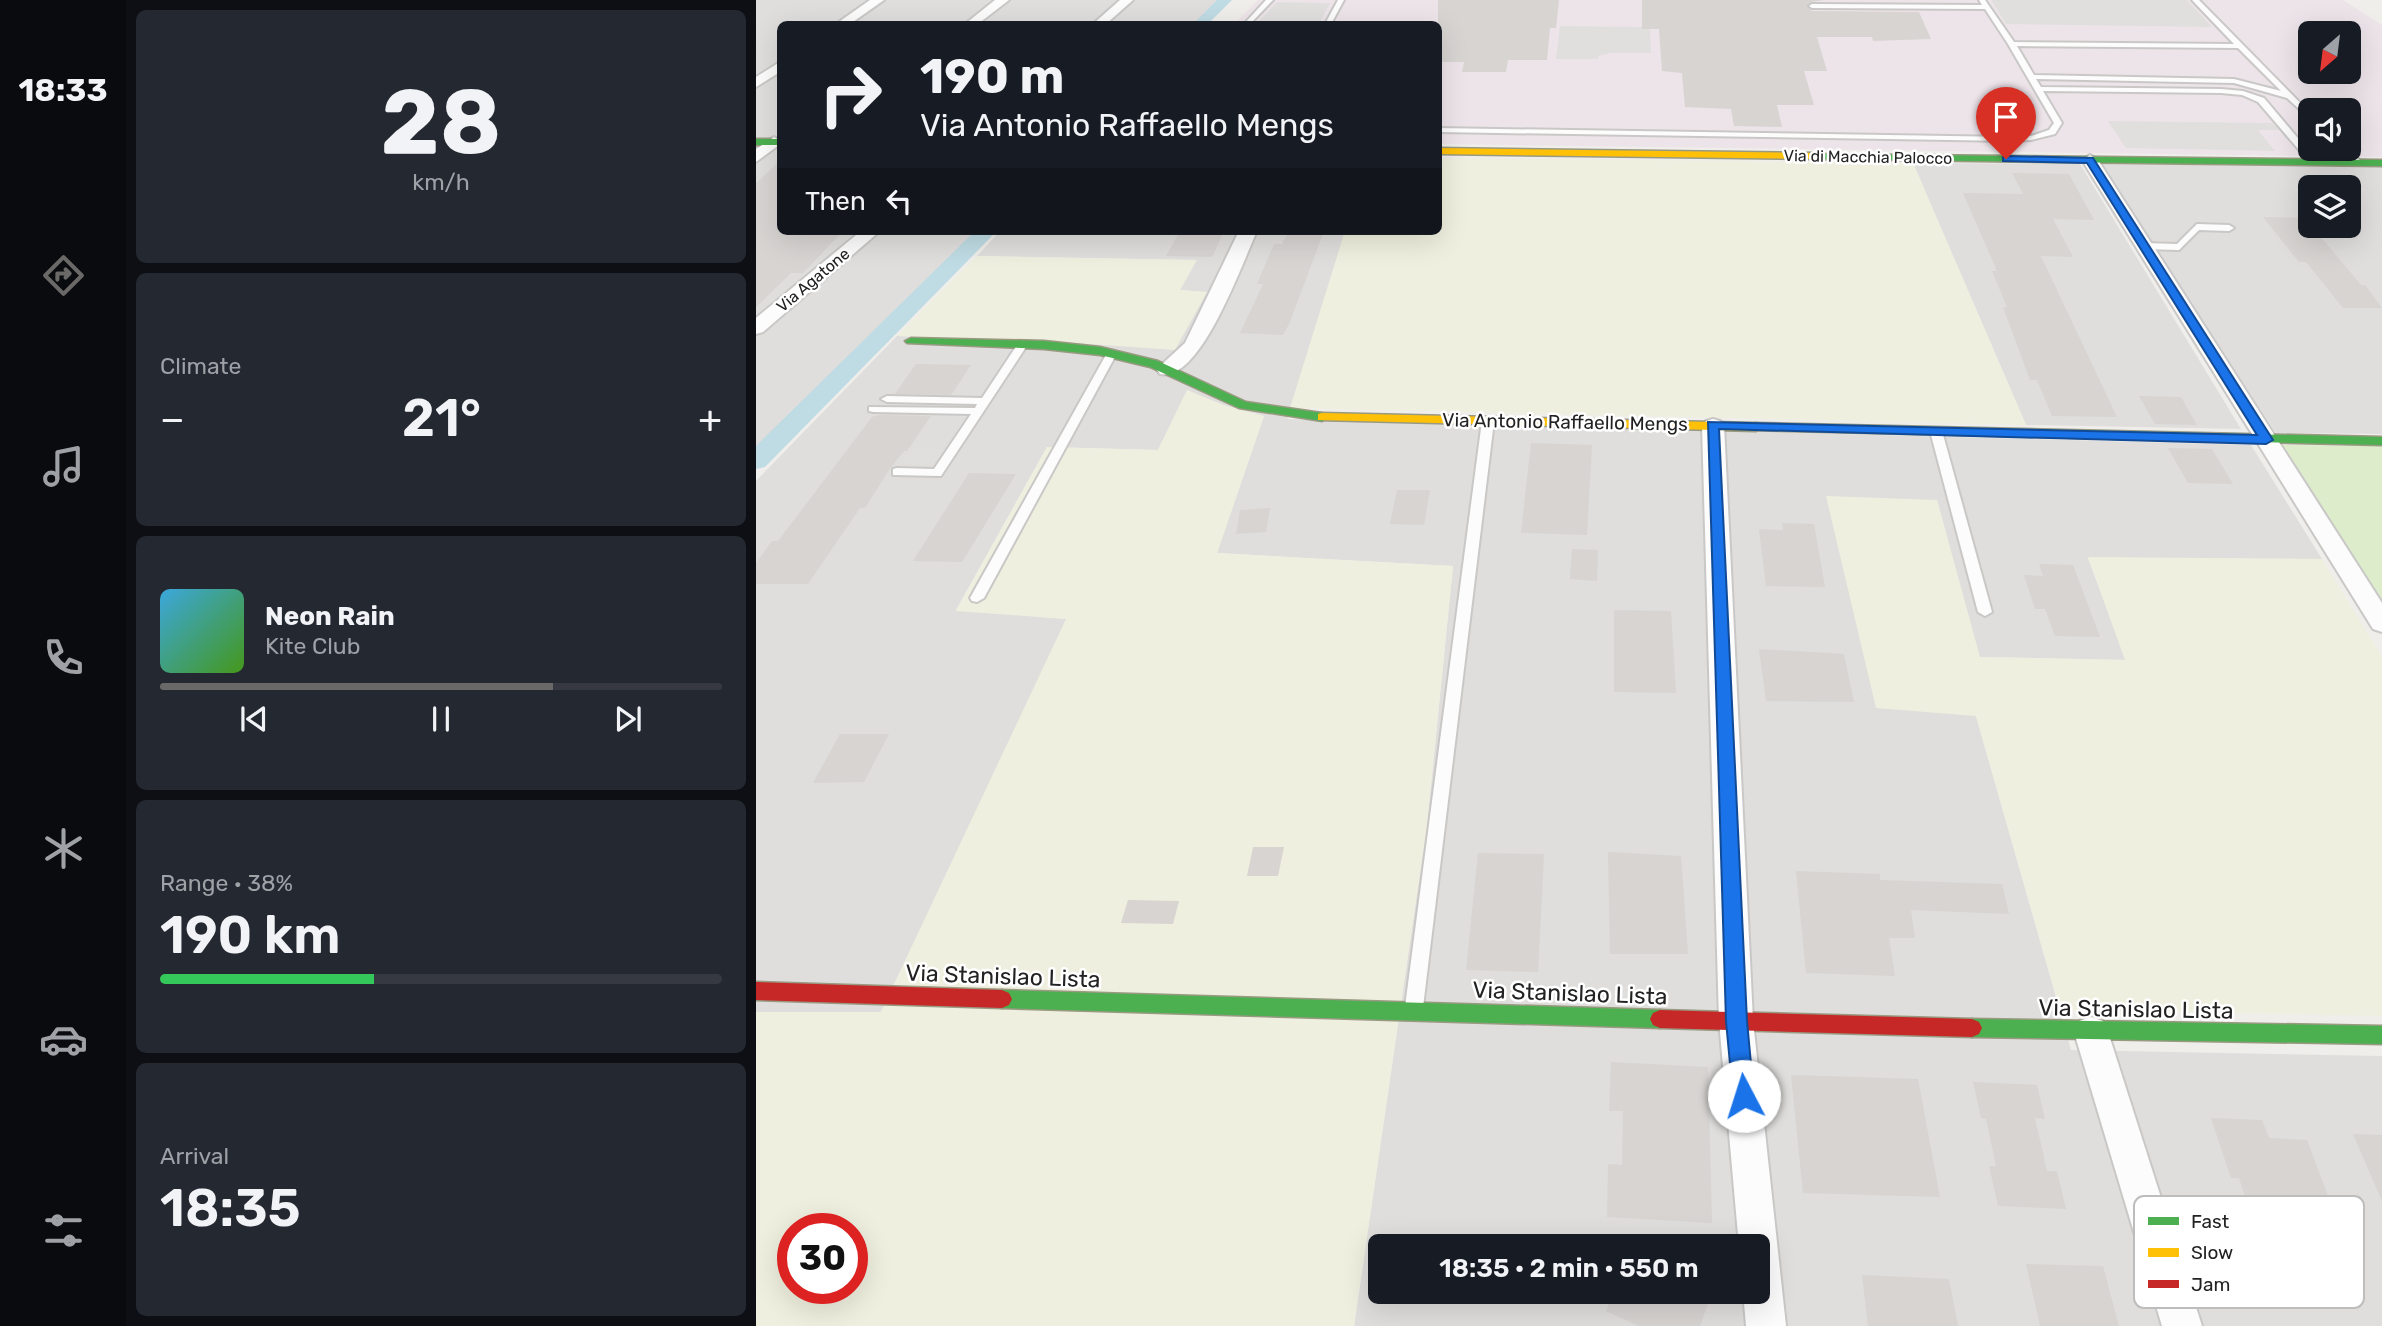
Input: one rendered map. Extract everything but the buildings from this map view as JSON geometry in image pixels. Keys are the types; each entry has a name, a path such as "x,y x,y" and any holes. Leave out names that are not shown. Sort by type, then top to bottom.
{"street":[{"path":"846,21 878,0"},
{"path":"975,21 1003,0"},
{"path":"1102,21 1127,0"},
{"path":"756,83 777,68"},
{"path":"756,142 777,142"},
{"path":"756,157 777,142"},
{"name":"Via di Macchia Palocco","path":"1442,151 2382,163"},
{"path":"2090,160 2382,623"},
{"name":"Via Agatone","path":"756,328 866,235"},
{"path":"1167,370 1182,359 1196,341 1246,235"},
{"name":"Via Antonio Raffaello Mengs","path":"911,341 1023,344 1112,353 1167,370 1225,398 1283,414 1322,418 2382,441"},
{"path":"1713,425 1736,1021 1757,1234"},
{"name":"Via Stanislao Lista","path":"756,991 2091,1032 2382,1035"},
{"path":"2091,1032 2142,1196"},
{"path":"1764,1304 1766,1326"},
{"path":"2176,1308 2182,1326"}],"lane":[{"path":"1250,21 1270,0"},
{"path":"1330,21 1340,0"},
{"path":"2195,0 2298,105"},
{"path":"1442,131 2031,138 2052,132 2057,123 2012,44 1984,3 1812,6"},
{"path":"2012,44 2240,46"},
{"path":"2032,77 2234,81 2289,96"},
{"path":"2039,89 2229,91 2248,94 2264,102 2314,162"},
{"path":"2144,246 2179,247 2197,228 2229,228"},
{"path":"897,472 937,473 1023,344"},
{"path":"977,598 1112,353"},
{"path":"887,399 982,406"},
{"path":"873,409 982,406"},
{"path":"1413,1011 1488,421"},
{"path":"1936,431 1985,612"}],"shaded area":[{"path":"756,0 1225,0 1203,21 777,21 777,235 984,235 756,461"},
{"path":"1258,0 2343,0 2382,25 2382,157 2361,157 2361,98 2298,98 2298,156 1442,144 1442,21 1237,21"},
{"path":"1991,0 2187,0 2212,27 2006,24"},
{"path":"1277,2 1330,3 1321,21 1259,21"},
{"path":"1560,26 1650,27 1651,53 1610,53 1599,56 1598,59 1556,59"},
{"path":"2108,121 2272,123 2279,130 2258,130 2275,151 2126,148"},
{"path":"1913,163 2080,164 2241,429 2026,425"},
{"path":"2099,164 2382,167 2382,434 2276,433"},
{"path":"996,235 1425,235 1287,419 2251,445 2322,559 2088,558 2126,660 1979,657 1937,500 1976,716 2071,1050 2382,1056 2382,1326 1354,1326 1427,825 1453,566 1217,553 1264,416 1223,405 1187,391 1158,450 1047,447 956,610 1067,619 881,1012 756,1012 756,481 897,336 1060,342 1206,292 1179,290 1196,260 977,256"},
{"path":"913,448 942,449 932,465 902,464"}],"green space":[{"path":"1443,158 1913,163 2026,425 1290,408 1344,235 1442,235"},
{"path":"977,256 1197,260 1180,290 1207,292 1175,350 1060,342 897,336"},
{"path":"1187,390 1223,405 1264,416 1217,553 1453,566 1427,825 1354,1326 756,1326 756,1012 881,1012 1066,619 956,611 1047,447 1158,450"},
{"path":"2282,445 2382,446 2382,602"},
{"path":"1826,496 1937,500 1980,657 2125,660 2088,557 2322,559 2382,657 2382,1016 2060,1010 1976,716 1876,708"}],"waterway":[{"path":"1203,21 1225,0"},
{"path":"756,461 983,235"}],"traffic: fast":[{"path":"756,142 777,142"},
{"path":"1814,156 2382,163"},
{"path":"911,341 1044,345 1100,351 1154,364 1243,405 1322,417"},
{"path":"1756,427 2382,441"},
{"path":"1002,999 1660,1019"},
{"path":"1972,1028 2382,1035"}],"traffic: slow":[{"path":"1442,151 1814,156"},
{"path":"1322,417 1756,427"}],"traffic: jam":[{"path":"756,991 1002,999"},
{"path":"1660,1019 1972,1028"}],"route":[{"path":"1744,1096 1736,1021 1713,425 2266,440 2090,160 2006,159"}]}
